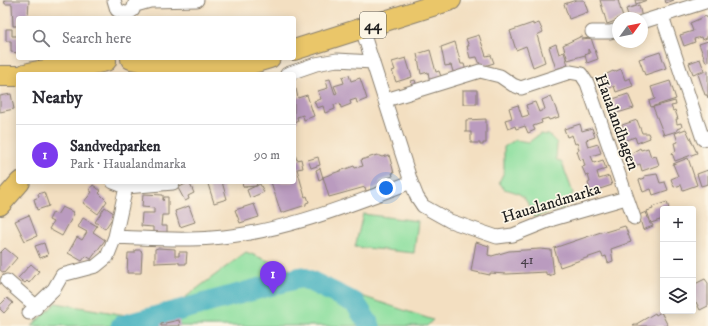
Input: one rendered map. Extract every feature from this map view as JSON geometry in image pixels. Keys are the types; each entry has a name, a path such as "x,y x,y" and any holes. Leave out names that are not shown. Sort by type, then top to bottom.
{"main road":[{"name":"44","path":"296,41 426,0"},
{"name":"44","path":"296,49 452,0"},
{"path":"131,62 191,67 206,66 231,60"},
{"path":"218,72 263,60"},
{"path":"32,72 106,64"},
{"path":"0,205 18,184"}],"street":[{"path":"118,10 127,14 134,8 150,1 197,0"},
{"path":"648,20 708,1"},
{"path":"662,16 703,139 708,137"},
{"name":"Haualandmarka","path":"362,29 386,100 411,182 417,197 424,206 450,221 497,237 513,235 553,219 626,198"},
{"path":"592,32 612,32"},
{"path":"293,72 316,64 337,60 373,62"},
{"name":"Haualandhagen","path":"386,100 480,71 500,76 513,85 521,88 570,72 580,74 587,82 634,218"},
{"path":"115,237 213,238 273,229 336,210 411,182"},
{"path":"120,184 126,186 157,184"},
{"path":"7,281 30,301 32,310 54,289 62,275 96,266 107,257 115,237 126,186"}],"green space":[{"path":"540,134 549,135 557,143 556,159 562,163 573,193 564,208 534,217 529,205 521,195 504,189 499,182 504,172 504,147 515,140 529,142"},
{"path":"363,214 418,221 414,253 355,247"},
{"path":"246,252 329,285 433,320 427,326 32,326 56,303 155,320"}],"building":[{"path":"4,0 29,0 28,16 16,16 16,26 13,26 12,4 5,4"},
{"path":"576,0 584,0 588,12 569,19 564,4"},
{"path":"600,0 618,0 621,12 612,12 612,22 607,24"},
{"path":"635,0 647,0 636,4"},
{"path":"665,0 674,0 666,3"},
{"path":"639,5 641,12 627,12 626,9"},
{"path":"706,16 708,21 707,38 702,40 701,37 694,39 695,42 684,46 680,35 693,31 690,23"},
{"path":"533,23 533,25 539,23 543,32 537,35 545,62 533,67 526,46 516,50 510,31"},
{"path":"6,29 12,29 12,36 16,36 16,53 11,52 11,41 6,41"},
{"path":"479,35 486,56 491,55 494,63 481,67 477,57 470,58 467,46 469,46 466,39"},
{"path":"582,36 582,39 591,38 598,59 587,63 585,55 568,60 563,45"},
{"path":"708,41 708,62 706,62 699,44"},
{"path":"455,42 461,64 464,64 466,71 454,75 451,65 445,66 441,47"},
{"path":"556,44 559,54 564,52 568,65 556,69 549,47"},
{"path":"430,50 436,72 439,71 442,79 430,83 428,72 421,74 417,54"},
{"path":"660,52 666,68 645,75 639,59"},
{"path":"406,58 412,77 396,82 392,71 395,70 392,62"},
{"path":"700,59 704,70 693,74 689,63"},
{"path":"621,69 625,80 630,78 633,86 616,92 614,86 602,92 600,87 607,85 603,76"},
{"path":"708,70 708,98 707,95 705,95 698,74"},
{"path":"349,75 351,81 360,78 367,99 357,103 356,99 350,101 351,104 341,108 340,103 334,105 335,109 325,113 323,106 317,108 314,101 321,99 318,91 328,88 326,80 330,79 335,94 337,93 334,86 344,83 342,77"},
{"path":"415,80 417,86 413,88 411,81"},
{"path":"670,81 676,99 651,107 649,101 655,99 651,87"},
{"path":"296,89 298,98 307,95 314,116 304,120 303,115 297,117 298,121 296,122"},
{"path":"463,90 477,90 477,104 463,104"},
{"path":"11,94 14,109 0,112 0,96"},
{"path":"628,94 634,108 614,114 611,106 615,105 613,99"},
{"path":"551,96 559,117 549,120 548,118 541,120 542,123 533,126 535,130 528,133 525,126 516,129 515,126 508,129 505,120 512,118 509,108 518,105 522,117 529,115 526,105 535,102 539,112 545,109 542,100"},
{"path":"675,101 676,105 671,106 673,111 675,110 678,119 676,119 677,124 681,123 682,127 677,129 677,131 664,135 653,107"},
{"path":"486,119 486,143 480,145 480,143 471,143 471,132 466,132 466,120"},
{"path":"637,120 642,133 648,133 650,138 637,143 635,137 623,141 620,132 624,131 622,125"},
{"path":"580,124 582,131 592,128 595,137 586,140 588,147 598,144 601,153 591,156 594,163 603,160 606,169 597,172 599,179 609,176 612,185 591,192 588,183 590,182 588,175 586,176 582,167 585,166 583,159 580,160 577,151 579,150 577,143 575,144 572,135 567,137 564,129"},
{"path":"686,129 697,153 675,161 672,153 676,151 674,143 678,142 675,133"},
{"path":"640,148 641,150 648,148 651,157 656,156 659,165 642,171 640,164 634,166 630,154"},
{"path":"377,155 382,157 389,155 394,173 392,173 393,176 380,181 380,185 366,191 365,187 329,197 323,177 354,166 355,168 363,166 361,160"},
{"path":"296,157 297,160 301,159 303,168 297,169 305,197 307,196 309,202 306,203 306,205 281,213 272,184 296,184"},
{"path":"318,157 320,165 311,168 308,160"},
{"path":"688,158 697,185 683,190 681,185 674,187 671,179 678,176 673,164"},
{"path":"320,168 323,178 319,180 316,170"},
{"path":"708,170 708,184 701,186 697,174"},
{"path":"657,174 660,183 665,182 668,190 653,195 651,189 643,192 639,180 645,178 644,176"},
{"path":"185,184 190,184 194,193 188,196 189,199 185,201 178,188"},
{"path":"208,184 223,184 227,199 214,203"},
{"path":"242,184 256,184 257,186 243,187"},
{"path":"260,184 264,192 250,198 247,190"},
{"path":"93,185 101,191 99,193 107,201 98,214 83,203 92,192 89,190"},
{"path":"44,192 49,206 37,210 34,199 39,197 38,194"},
{"path":"143,194 163,195 163,201 164,197 168,197 168,215 162,215 161,226 167,226 167,234 153,233 153,227 141,226 142,213 154,213 154,208 142,207"},
{"path":"667,202 668,206 660,206 660,220 651,223 647,211 653,209 652,207"},
{"path":"254,204 259,217 240,223 235,210"},
{"path":"189,206 195,222 180,227 175,211"},
{"path":"62,207 73,212 72,213 74,214 62,236 49,229 53,222 49,220 53,212 57,215"},
{"path":"105,207 115,214 105,229 95,222"},
{"path":"646,212 650,224 653,226 643,230 639,215"},
{"path":"29,215 37,236 25,241 15,221"},
{"path":"83,218 97,226 93,232 105,240 91,259 86,256 82,261 68,253 77,237 82,240 87,232 78,227"},
{"path":"625,226 631,242 611,249 613,261 608,263 606,256 603,257 601,253 560,267 554,248 604,231 605,232"},
{"path":"476,242 489,246 488,255 492,256 509,251 540,249 551,250 554,274 549,276 549,274 546,275 546,272 507,274 490,273 490,275 471,271"},
{"path":"44,243 48,255 40,258 35,246"},
{"path":"5,248 17,258 4,273 0,270 0,253"},
{"path":"155,249 175,249 175,256 179,256 179,252 187,252 186,264 179,264 179,262 155,263"},
{"path":"135,250 141,250 142,253 141,273 127,273 128,253 135,253"},
{"path":"31,264 39,271 29,283 27,281 25,283 18,278"},
{"path":"705,279 708,283 708,306 700,310 696,302 696,284"},
{"path":"7,298 13,303 4,313 0,309 0,305"},
{"path":"655,313 656,315 660,313 662,314 668,326 633,326"},
{"path":"179,320 180,326 161,326 161,324"}],"waterway":[{"path":"121,326 302,277 355,303 370,326"}],"place":[{"name":"Sandvedparken","path":"273,294"}]}
